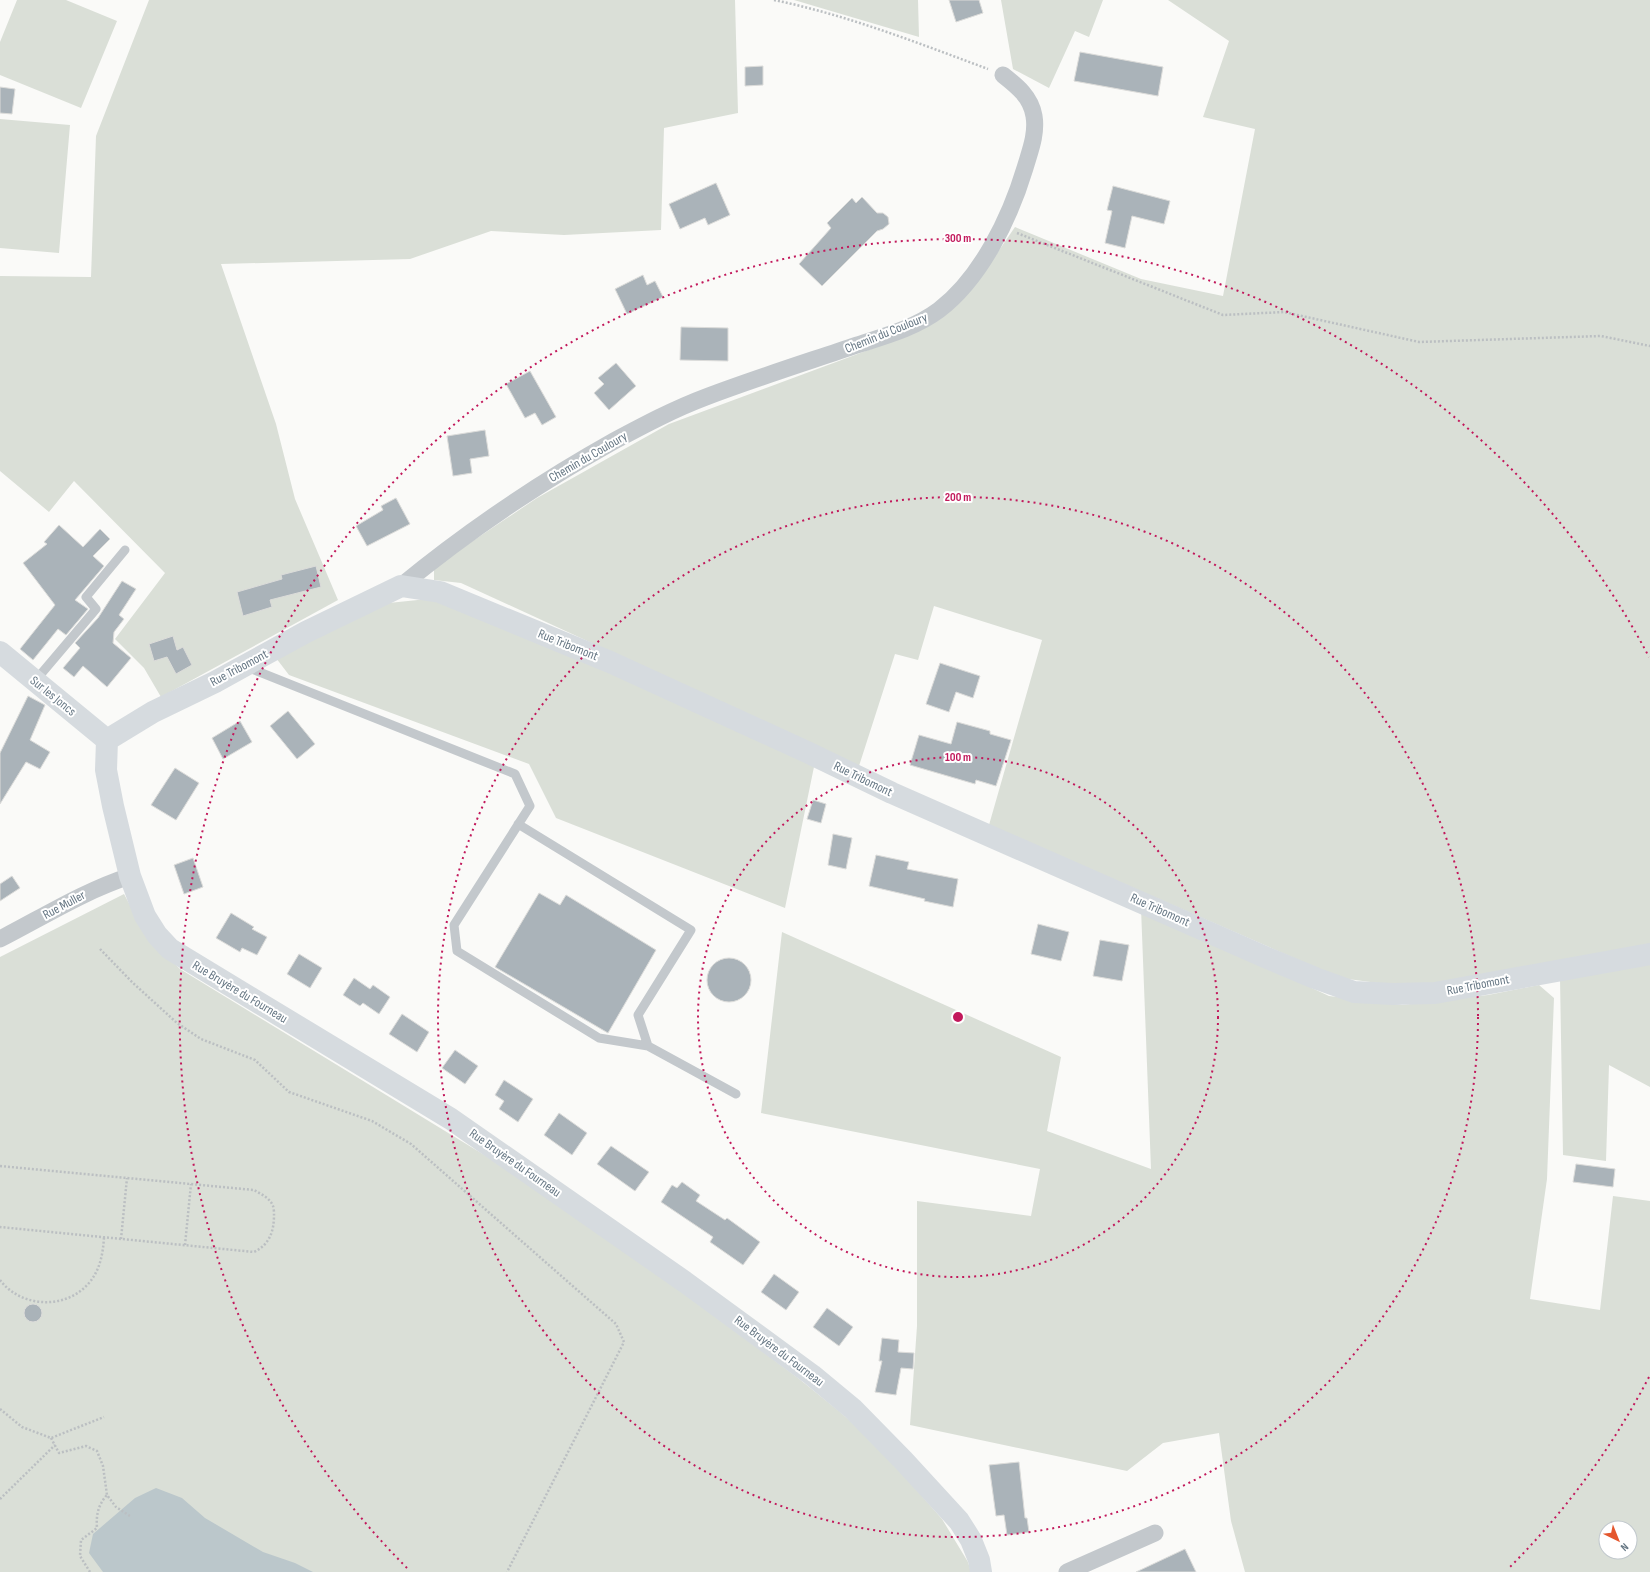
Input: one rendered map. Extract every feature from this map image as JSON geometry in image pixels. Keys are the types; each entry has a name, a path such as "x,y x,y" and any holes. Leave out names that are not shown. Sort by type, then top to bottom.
{"street":[{"name":"Chemin du Couloury","path":"401,586 445,550 505,508 567,468 650,422 705,397 887,335 923,320 954,297 966,283 1003,225 1021,181 1034,140 1034,115 1025,94 1003,74"},
{"name":"Rue Tribomont","path":"107,740 153,712 306,632 401,586 440,592 610,662 807,752 892,793 1265,957 1315,978 1354,992 1393,994 1435,993 1650,954"},
{"name":"Sur les Joncs","path":"0,652 107,740"},
{"name":"Rue Bruyère du Fourneau","path":"107,740 106,770 130,876 145,916 157,936 170,949 202,970 329,1044 451,1119 685,1282 831,1389 898,1455 958,1522 971,1540 979,1560 981,1572"},
{"name":"Rue Muller","path":"0,939 104,884 130,876"},
{"path":"1067,1572 1155,1533"}],"lane":[{"path":"35,681 96,609 86,597 125,550"},
{"path":"243,666 515,774 530,806 454,925 457,951 599,1038 648,1046 736,1094"},
{"path":"518,824 691,930 638,1015 648,1046"}],"path":[{"path":"774,0 804,6 901,37 1003,74"},
{"path":"1003,225 1012,231 1223,315 1284,312 1419,342 1601,336 1650,346"},
{"path":"100,949 133,983 177,1023 201,1039 254,1060 289,1092 372,1121 411,1144 616,1324 624,1342 507,1572"},
{"path":"0,1166 254,1190 265,1195 274,1206 274,1224 270,1239 264,1247 254,1252 0,1227"},
{"path":"121,1239 127,1178"},
{"path":"185,1245 191,1184"},
{"path":"0,1280 5,1287 22,1298 39,1303 58,1301 75,1295 89,1283 99,1268 104,1250 104,1237"},
{"path":"0,1409 22,1427 51,1438 59,1453 86,1446 97,1451 103,1466 107,1495 116,1507 130,1516"},
{"path":"51,1438 104,1417"},
{"path":"0,1500 55,1445"},
{"path":"90,1572 80,1556 81,1540 98,1528 96,1517 101,1502 107,1495"}],"shaded area":[{"path":"17,0 66,0 117,21 81,108 0,75 0,42"},
{"path":"149,0 735,0 738,113 664,128 661,230 564,235 491,231 410,259 221,264 276,424 295,499 338,600 161,697 144,668 115,639 165,573 74,481 49,512 0,471 0,276 91,277 96,136"},
{"path":"794,0 918,0 919,37"},
{"path":"1001,0 1103,0 1089,37 1075,31 1049,88 1013,69"},
{"path":"1168,0 1650,0 1650,1087 1609,1065 1606,1161 1563,1155 1560,978 1424,989 1340,978 989,825 1042,640 934,606 918,660 895,654 859,766 461,583 434,580 434,567 537,498 669,424 890,342 989,265 1015,227 1141,279 1223,296 1255,129 1203,117 1229,41"},
{"path":"0,119 70,125 59,253 0,248"},
{"path":"437,598 815,762 785,908 556,818 529,764 289,675 276,658 379,604"},
{"path":"124,894 147,937 180,969 499,1164 675,1287 798,1378 840,1412 877,1445 942,1519 968,1562 971,1572 0,1572 0,957"},
{"path":"1141,908 1329,996 1402,1005 1488,995 1539,985 1554,998 1547,1179 1530,1299 1600,1310 1613,1196 1650,1201 1650,1572 1245,1572 1231,1521 1219,1433 1163,1443 1127,1471 910,1425 917,1326 917,1201 1031,1216 1040,1169 761,1113 782,932 1061,1057 1047,1131 1151,1169"},
{"path":"156,1488 182,1498 205,1518 263,1552 295,1563 313,1572 103,1572 89,1553 93,1534 135,1498"}],"building":[{"path":"949,0 979,0 983,13 956,22"},
{"path":"1080,52 1163,67 1158,96 1074,81"},
{"path":"763,66 763,85 745,86 745,67"},
{"path":"0,87 15,89 12,114 0,113"},
{"path":"716,183 730,215 708,225 705,218 680,229 669,204"},
{"path":"1113,186 1170,201 1164,224 1132,216 1125,248 1105,243 1112,211 1107,210"},
{"path":"862,197 877,213 883,213 888,217 889,224 883,229 877,231 822,286 799,264 831,228 827,223 852,198 856,203"},
{"path":"643,275 647,285 655,281 663,297 627,314 615,289"},
{"path":"681,327 728,328 728,361 680,360"},
{"path":"616,363 636,386 609,410 594,393 604,384 598,378"},
{"path":"530,371 556,417 542,425 535,413 525,418 506,384"},
{"path":"485,430 489,456 470,459 472,473 453,476 447,436"},
{"path":"396,498 410,524 367,546 356,526 383,510 381,506"},
{"path":"59,525 83,547 100,529 110,539 93,556 104,566 75,600 88,609 66,635 58,629 33,660 20,649 55,605 23,563 47,544 44,542"},
{"path":"316,566 321,587 270,600 272,607 243,616 237,592 282,579 281,575"},
{"path":"122,581 136,589 119,615 124,619 114,632 113,643 131,658 107,687 83,666 74,677 63,668 80,648 75,643 98,618"},
{"path":"173,636 177,650 183,647 192,665 176,674 167,657 154,661 149,644"},
{"path":"940,663 980,676 973,698 956,692 949,712 926,704"},
{"path":"28,696 45,705 30,740 50,752 40,769 26,762 0,804 0,753"},
{"path":"288,711 315,744 297,759 270,726"},
{"path":"240,721 252,742 223,759 212,738"},
{"path":"957,722 990,731 990,734 1011,740 996,786 976,780 975,784 910,765 919,735 951,744"},
{"path":"175,768 199,783 176,820 151,805"},
{"path":"813,800 826,804 821,823 807,819"},
{"path":"833,834 852,838 846,869 828,865"},
{"path":"876,855 909,862 907,869 958,879 953,907 924,901 925,899 869,886"},
{"path":"193,858 203,887 184,894 174,865"},
{"path":"12,876 20,888 0,901 0,884"},
{"path":"539,893 560,905 566,895 656,950 608,1033 495,967"},
{"path":"231,913 254,927 252,929 267,937 257,955 242,948 240,952 216,938"},
{"path":"1038,924 1069,932 1061,961 1031,954"},
{"path":"1100,940 1129,945 1122,981 1093,976"},
{"path":"299,954 322,968 310,988 287,974"},
{"path":"729,958 741,962 747,968 751,980 747,992 741,998 729,1002 717,998 711,992 707,980 711,968 717,962"},
{"path":"354,978 370,989 373,985 390,997 379,1014 363,1003 360,1006 343,995"},
{"path":"402,1014 429,1032 417,1052 389,1034"},
{"path":"455,1050 478,1066 465,1084 442,1068"},
{"path":"504,1080 533,1099 518,1122 499,1109 504,1101 495,1095"},
{"path":"559,1113 587,1133 572,1155 544,1135"},
{"path":"611,1146 649,1172 635,1191 597,1164"},
{"path":"1576,1164 1615,1169 1613,1187 1573,1182"},
{"path":"682,1182 700,1195 696,1201 725,1220 727,1218 760,1242 743,1265 710,1242 713,1237 661,1202 672,1185 677,1188"},
{"path":"774,1274 799,1292 786,1310 761,1292"},
{"path":"33,1304 39,1307 42,1313 39,1319 33,1322 27,1319 24,1313 27,1307"},
{"path":"827,1308 853,1327 839,1346 813,1327"},
{"path":"882,1338 899,1340 898,1352 914,1353 913,1369 901,1368 896,1395 875,1392 882,1361 879,1361"},
{"path":"1019,1462 1025,1518 1027,1518 1029,1532 1007,1535 1004,1515 996,1516 989,1465"},
{"path":"1185,1549 1196,1572 1136,1572"}]}
